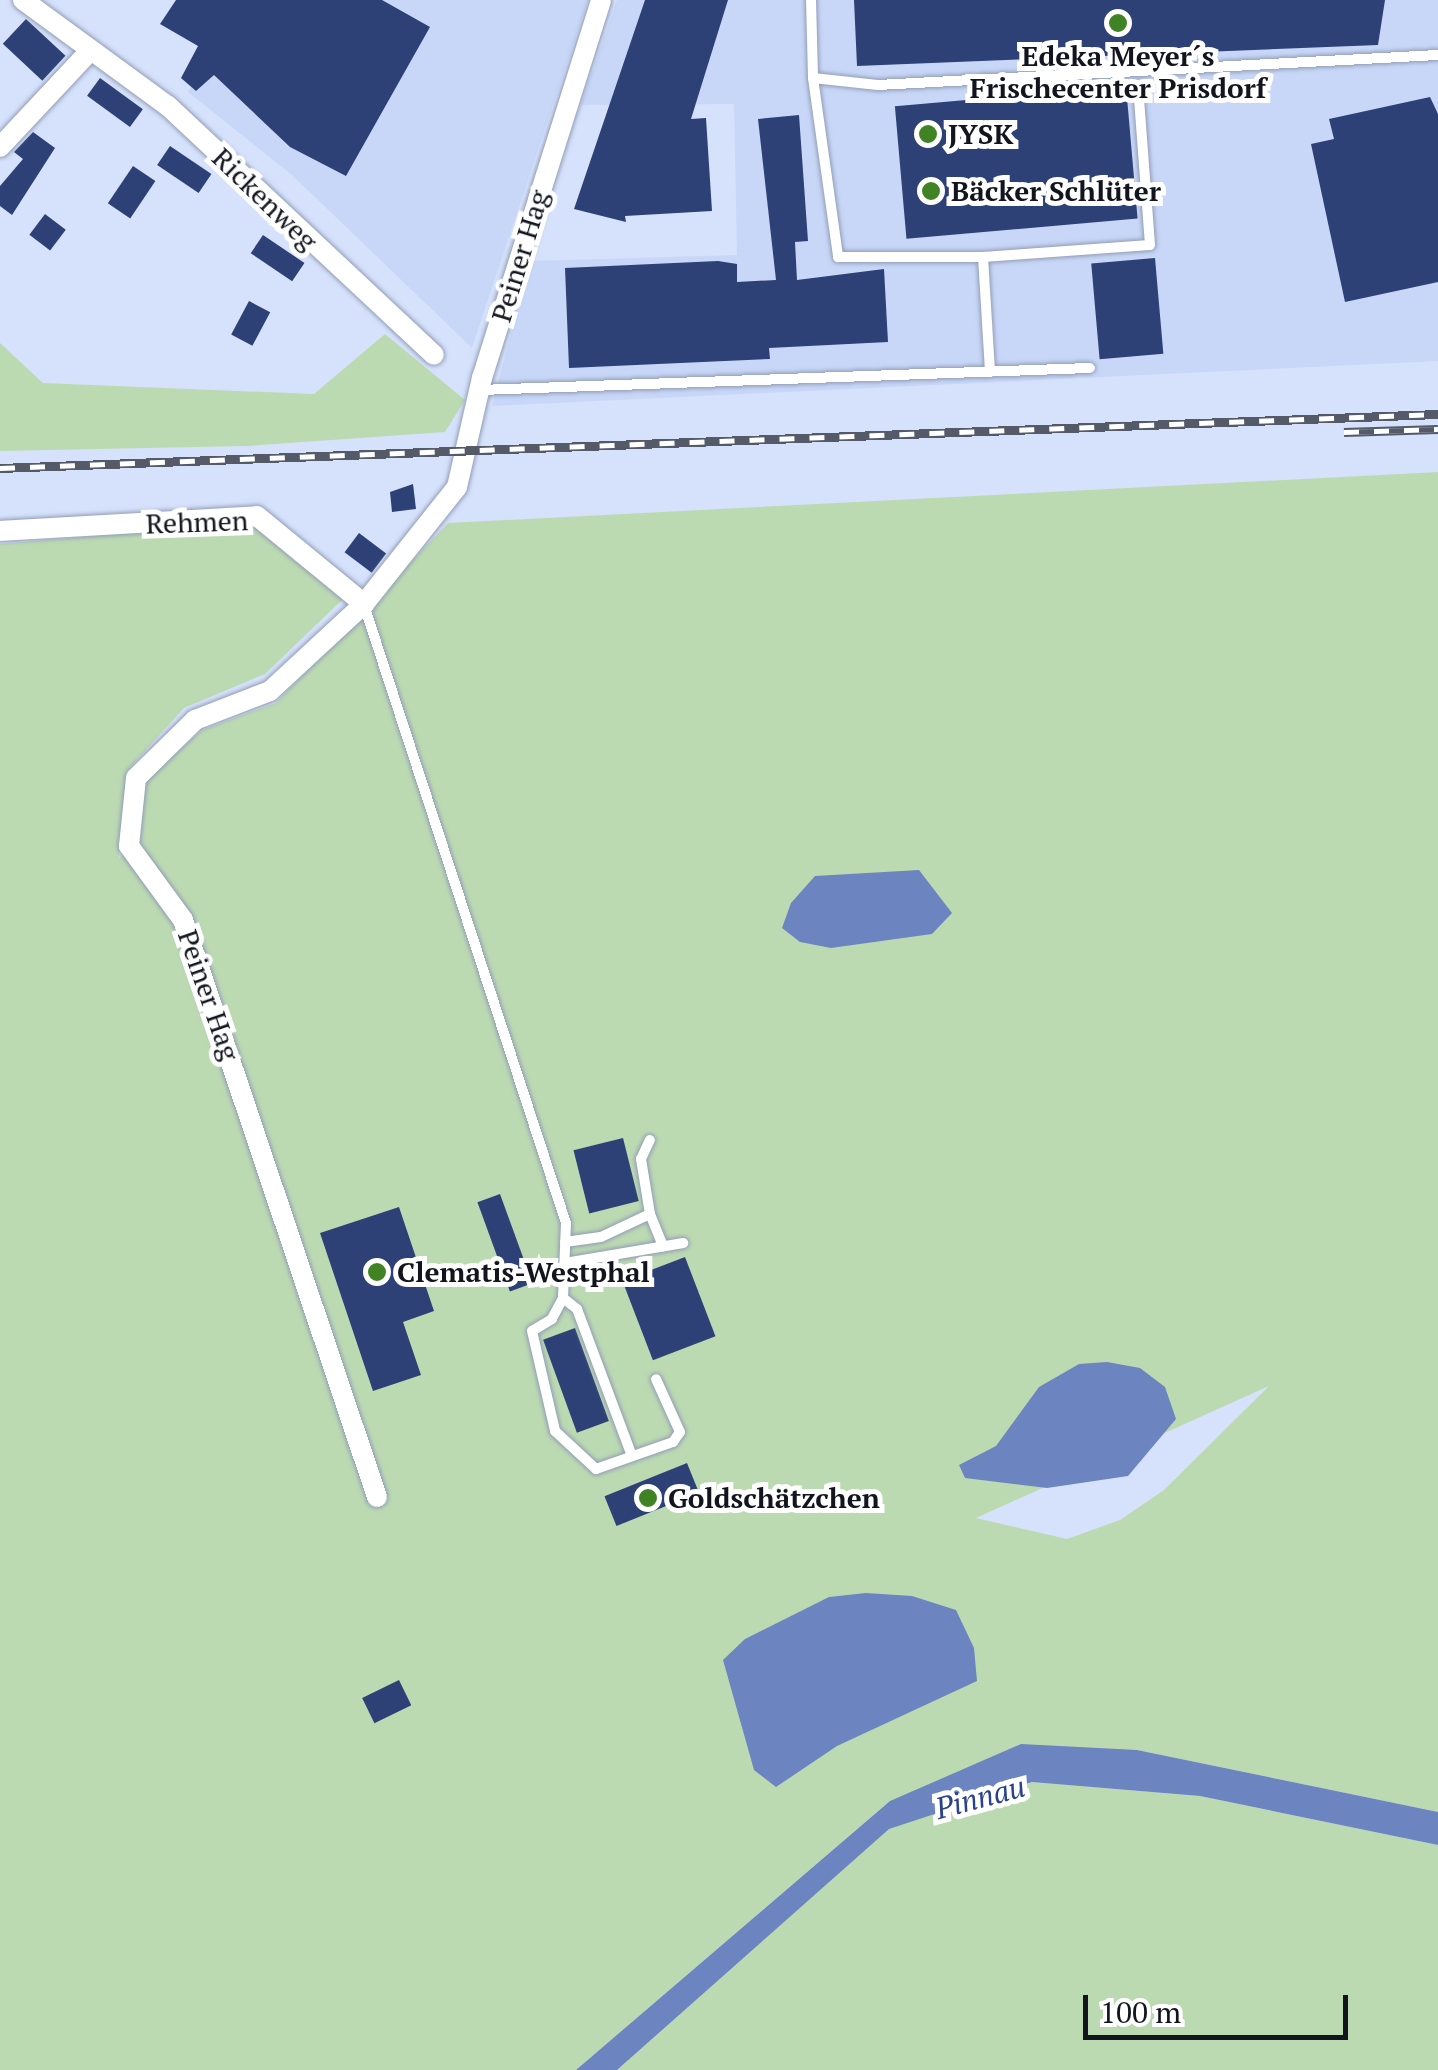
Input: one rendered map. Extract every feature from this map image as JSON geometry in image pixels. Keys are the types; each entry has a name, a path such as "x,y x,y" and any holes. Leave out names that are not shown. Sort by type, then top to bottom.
{"street":[{"name":"Rickenweg","path":"23,0 168,106 434,355"},
{"name":"Peiner Hag","path":"378,1498 183,920 130,846 136,778 195,720 270,691 364,604 457,486 480,390 601,0"},
{"path":"0,146 90,52"},
{"name":"Rehmen","path":"0,531 257,516 364,604"}],"lane":[{"path":"811,0 813,78 838,257 983,256 1150,245 1138,86"},
{"path":"813,78 878,84 1438,55"},
{"path":"983,256 990,372"},
{"path":"480,390 1090,368"},
{"path":"364,604 544,1150 566,1242 563,1298 552,1319 532,1331 554,1431 596,1469 672,1442 680,1432 656,1379"},
{"path":"650,1140 642,1159 653,1202 650,1214 663,1247"},
{"path":"566,1242 601,1237 650,1214"},
{"path":"565,1263 683,1243"},
{"path":"563,1298 577,1308 632,1456"}],"shaded area":[{"path":"244,0 588,0 472,348 292,175 188,92"},
{"path":"617,0 1438,0 1438,361 492,406 530,261 737,255 734,104 581,105"}],"green space":[{"path":"385,334 465,400 445,432 248,446 0,451 0,343 43,383 314,394"},
{"path":"1438,472 1438,1812 1137,1750 890,1801 576,2070 0,2070 0,544 250,523 344,598 265,674 184,708 126,772 119,858 140,839 146,780 202,730 276,703 448,523","holes":["1269,1386 1164,1490 1120,1520 1067,1539 976,1518"]},
{"path":"1033,1782 1200,1796 1438,1845 1438,2070 617,2070 889,1828"}],"water":[{"path":"919,870 952,913 932,934 831,948 800,942 782,928 791,903 815,876"},
{"path":"1107,1362 1140,1368 1165,1387 1176,1419 1128,1476 1047,1488 965,1478 959,1465 996,1446 1039,1387 1079,1364"},
{"path":"866,1593 912,1596 956,1610 974,1648 977,1681 837,1746 776,1787 754,1770 723,1660 745,1639 829,1597"},
{"name":"Pinnau","path":"1021,1744 1137,1750 1438,1812 1438,1845 1200,1796 1032,1782 889,1829 617,2070 576,2070 890,1801"}],"building":[{"path":"176,0 382,0 430,27 346,176 290,147 214,75 196,91 181,78 198,46 160,24"},
{"path":"645,0 728,0 691,119 706,118 712,211 625,216 626,222 574,209"},
{"name":"Edeka Meyer´s Frischecenter Prisdorf","path":"854,0 1385,0 1378,45 857,66"},
{"path":"26,19 65,56 42,81 3,44"},
{"path":"100,78 143,109 130,127 87,96"},
{"path":"1126,86 1138,218 906,239 895,106"},
{"path":"1430,97 1438,114 1438,282 1345,302 1311,144 1334,139 1329,119"},
{"path":"799,115 808,241 795,242 797,280 884,269 888,342 769,348 770,359 569,368 565,268 718,261 737,264 737,282 776,280 758,119"},
{"path":"33,132 55,148 12,215 0,206 0,186 23,159 14,152"},
{"path":"170,146 211,174 199,193 157,165"},
{"path":"133,166 155,181 130,218 108,203"},
{"path":"45,214 66,230 50,250 29,235"},
{"path":"263,235 304,263 292,281 251,253"},
{"path":"1155,258 1163,354 1100,359 1091,264"},
{"path":"249,301 270,312 252,346 231,335"},
{"path":"413,484 416,509 392,512 390,492"},
{"path":"359,533 386,553 372,573 345,552"},
{"path":"623,1138 639,1201 589,1213 574,1150"},
{"path":"500,1194 532,1283 510,1291 477,1202"},
{"name":"Clematis-Westphal","path":"399,1207 434,1311 403,1322 421,1375 373,1391 320,1233"},
{"path":"685,1257 715,1336 653,1360 622,1281"},
{"path":"575,1328 609,1421 577,1433 543,1340"},
{"path":"687,1463 699,1493 616,1526 604,1496"},
{"path":"399,1680 411,1705 374,1723 362,1698"}],"railway":[{"path":"0,468 1438,414"},
{"path":"1344,432 1438,429"}],"place":[{"name":"Edeka Meyer´s Frischecenter Prisdorf","path":"1118,23"},
{"name":"JYSK","path":"928,134"},
{"name":"Bäcker Schlüter","path":"931,191"},
{"name":"Clematis-Westphal","path":"377,1272"},
{"name":"Goldschätzchen","path":"648,1498"}]}
